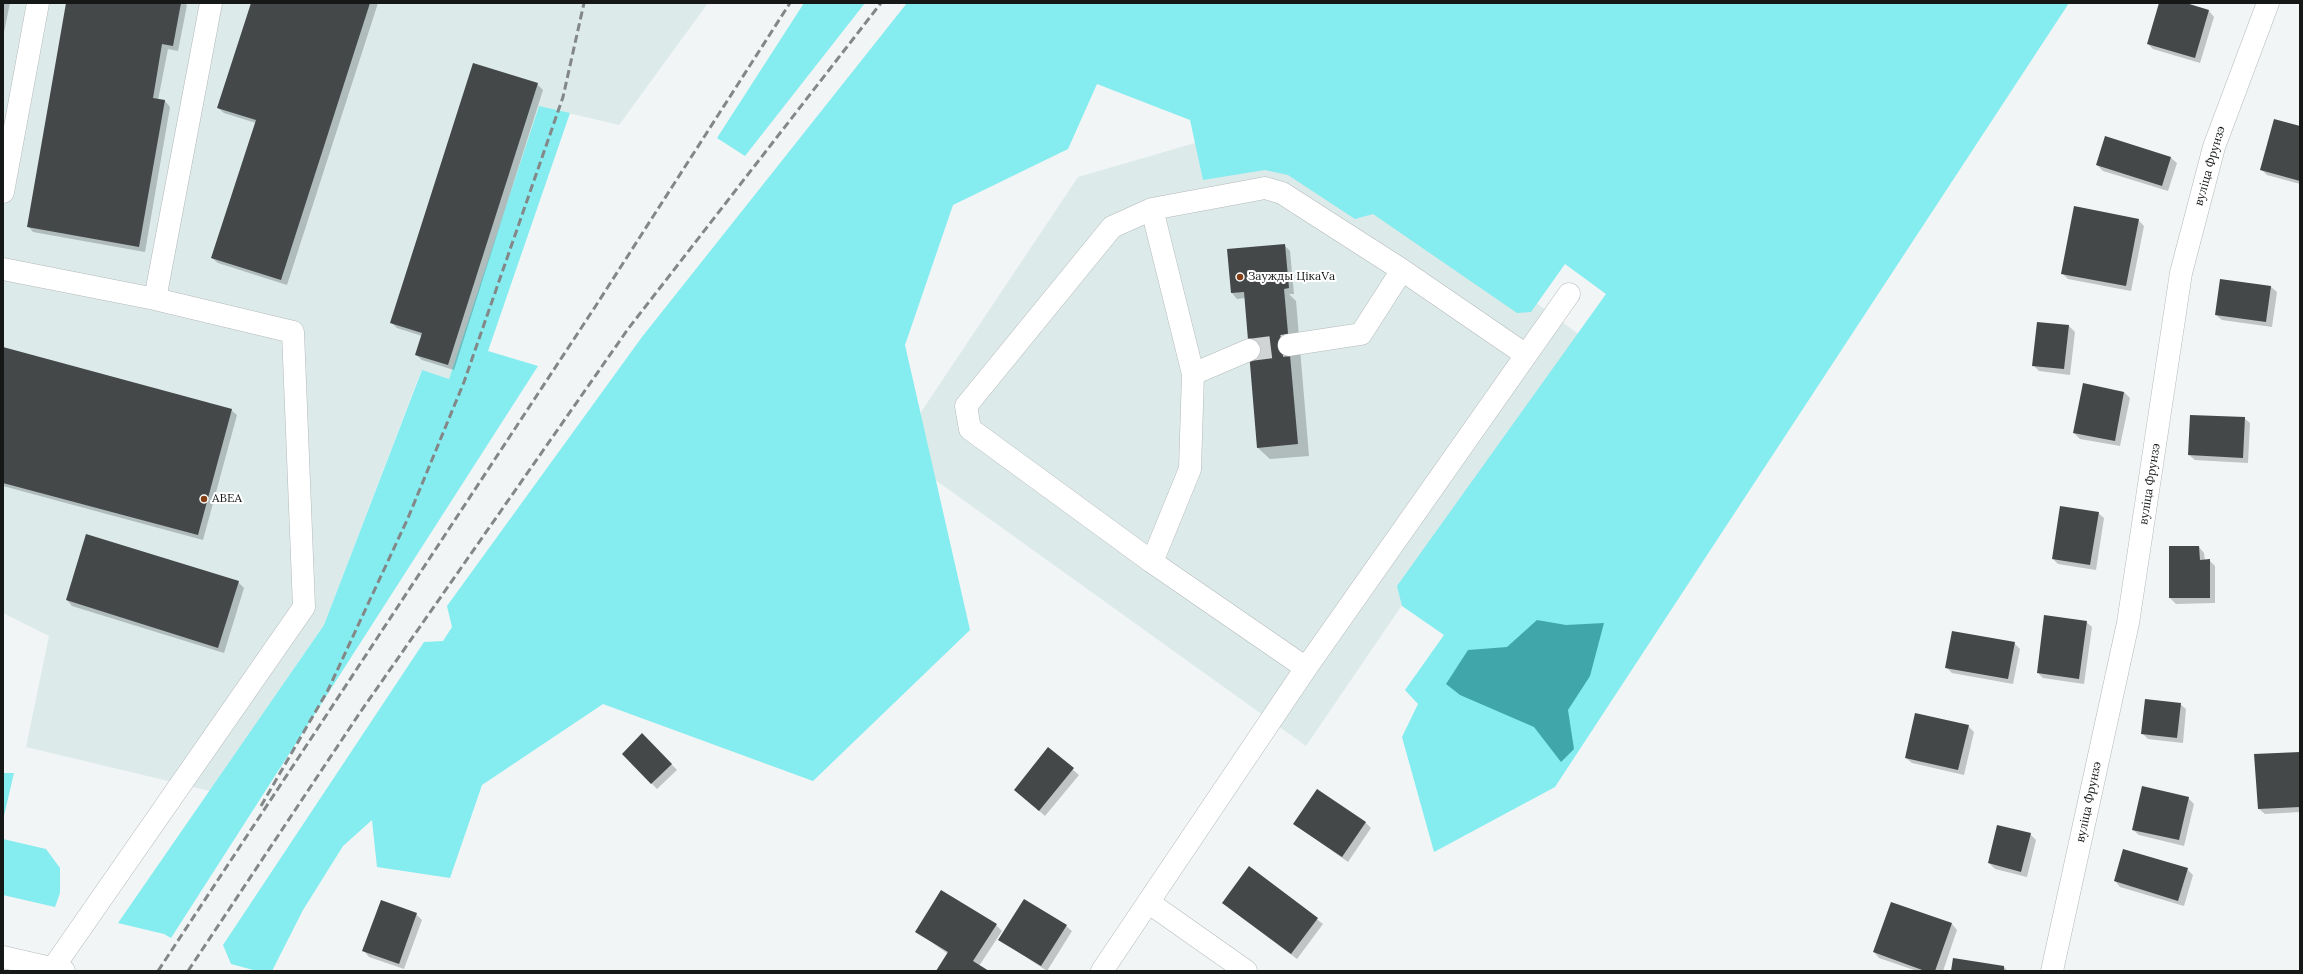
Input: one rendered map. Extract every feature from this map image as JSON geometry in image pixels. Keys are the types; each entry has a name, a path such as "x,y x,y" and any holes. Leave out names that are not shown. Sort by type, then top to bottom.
{"street":[{"path":"3,192 38,3"},
{"path":"155,299 211,3"},
{"name":"вуліца Фрунзэ","path":"2052,971 2128,624 2181,273 2214,147 2268,3"},
{"path":"1306,668 1152,562 970,429 966,406 1112,227 1152,209 1264,188 1282,192 1402,270 1526,355"},
{"path":"1152,209 1193,374 1190,468 1152,562"},
{"path":"3,269 155,299 293,332 304,607 59,970 3,957"},
{"path":"1289,345 1361,334 1402,270"},
{"path":"1102,971 1306,668 1569,294"},
{"path":"1193,374 1249,350"},
{"path":"1148,902 1246,971"}],"shaded area":[{"path":"3,3 708,3 619,125 539,106 449,379 421,371 324,625 210,791 26,747 49,636 3,613"},
{"path":"804,3 865,3 745,156 717,138"},
{"path":"907,3 2069,3 1555,787 1434,852 1402,737 1418,704 1405,690 1444,635 1402,606 1397,586 1606,294 1565,264 1531,312 1517,313 1373,214 1355,219 1288,175 1265,170 1203,180 1190,120 1097,84 1068,149 953,205 905,345 970,630 813,781 603,704 482,785 450,878 377,867 372,820 343,846 303,910 272,971 257,971 231,964 223,945 424,642 443,641 452,627 447,606 642,337"},
{"path":"539,106 570,113 488,351 538,366 171,938 164,934 118,923 324,625 422,370 449,379"},
{"path":"1257,125 1363,176 1584,338 1306,746 895,451 1078,177"},
{"path":"1537,620 1566,625 1604,623 1590,676 1568,710 1574,749 1561,762 1534,727 1460,695 1446,684 1468,650 1507,647"},
{"path":"3,773 14,773 3,820"},
{"path":"3,839 46,849 60,868 60,893 55,907 3,895"}],"building":[{"path":"66,3 181,3 173,46 162,44 153,98 165,100 139,247 27,227"},
{"path":"251,3 370,3 281,280 211,258 256,120 217,108"},
{"path":"2159,3 2186,3 2209,10 2195,58 2147,44"},
{"path":"473,63 538,83 448,365 415,355 422,333 390,323"},
{"path":"2274,119 2300,126 2300,181 2260,170"},
{"path":"2105,136 2171,157 2162,186 2096,165"},
{"path":"2074,206 2139,219 2126,286 2061,274"},
{"path":"1285,244 1289,288 1284,289 1298,444 1257,448 1244,292 1231,293 1227,249"},
{"path":"2220,279 2271,286 2266,322 2215,315"},
{"path":"2037,322 2069,325 2064,369 2032,366"},
{"path":"3,347 232,409 198,535 3,483"},
{"path":"2083,383 2124,392 2115,441 2073,433"},
{"path":"2190,415 2245,417 2243,458 2188,455"},
{"path":"2060,506 2099,512 2090,565 2052,559"},
{"path":"86,534 239,581 218,648 66,600"},
{"path":"2169,546 2199,546 2200,560 2210,559 2210,598 2169,598"},
{"path":"2044,615 2087,621 2079,679 2037,673"},
{"path":"1952,631 2015,642 2008,679 1945,668"},
{"path":"2145,699 2181,703 2177,738 2141,734"},
{"path":"1915,713 1969,725 1958,770 1905,758"},
{"path":"642,733 672,764 651,784 622,754"},
{"path":"1048,747 1074,768 1039,811 1014,790"},
{"path":"2300,752 2300,807 2258,809 2254,754"},
{"path":"2142,786 2189,797 2179,840 2132,830"},
{"path":"1317,789 1366,822 1342,857 1293,824"},
{"path":"1997,825 2031,833 2021,872 1988,863"},
{"path":"2123,849 2188,868 2178,901 2114,881"},
{"path":"1249,866 1318,918 1291,954 1222,903"},
{"path":"941,890 997,924 973,961 989,971 936,971 948,952 915,932"},
{"path":"1024,899 1067,925 1041,966 998,940"},
{"path":"381,900 417,913 399,964 362,951"},
{"path":"1891,902 1952,923 1935,971 1925,971 1873,952"},
{"path":"1953,958 2004,966 2004,971 1951,971"}],"tunnel":[{"path":"1249,350 1289,345"}],"railway":[{"path":"261,806 328,690 408,518 464,382 563,97 584,3"},
{"path":"158,971 595,307 790,3"},
{"path":"188,971 359,714 628,329 881,3"}],"place":[{"name":"Заужды ЦікаVа","path":"1240,277"},
{"name":"АВЕА","path":"204,499"}]}
